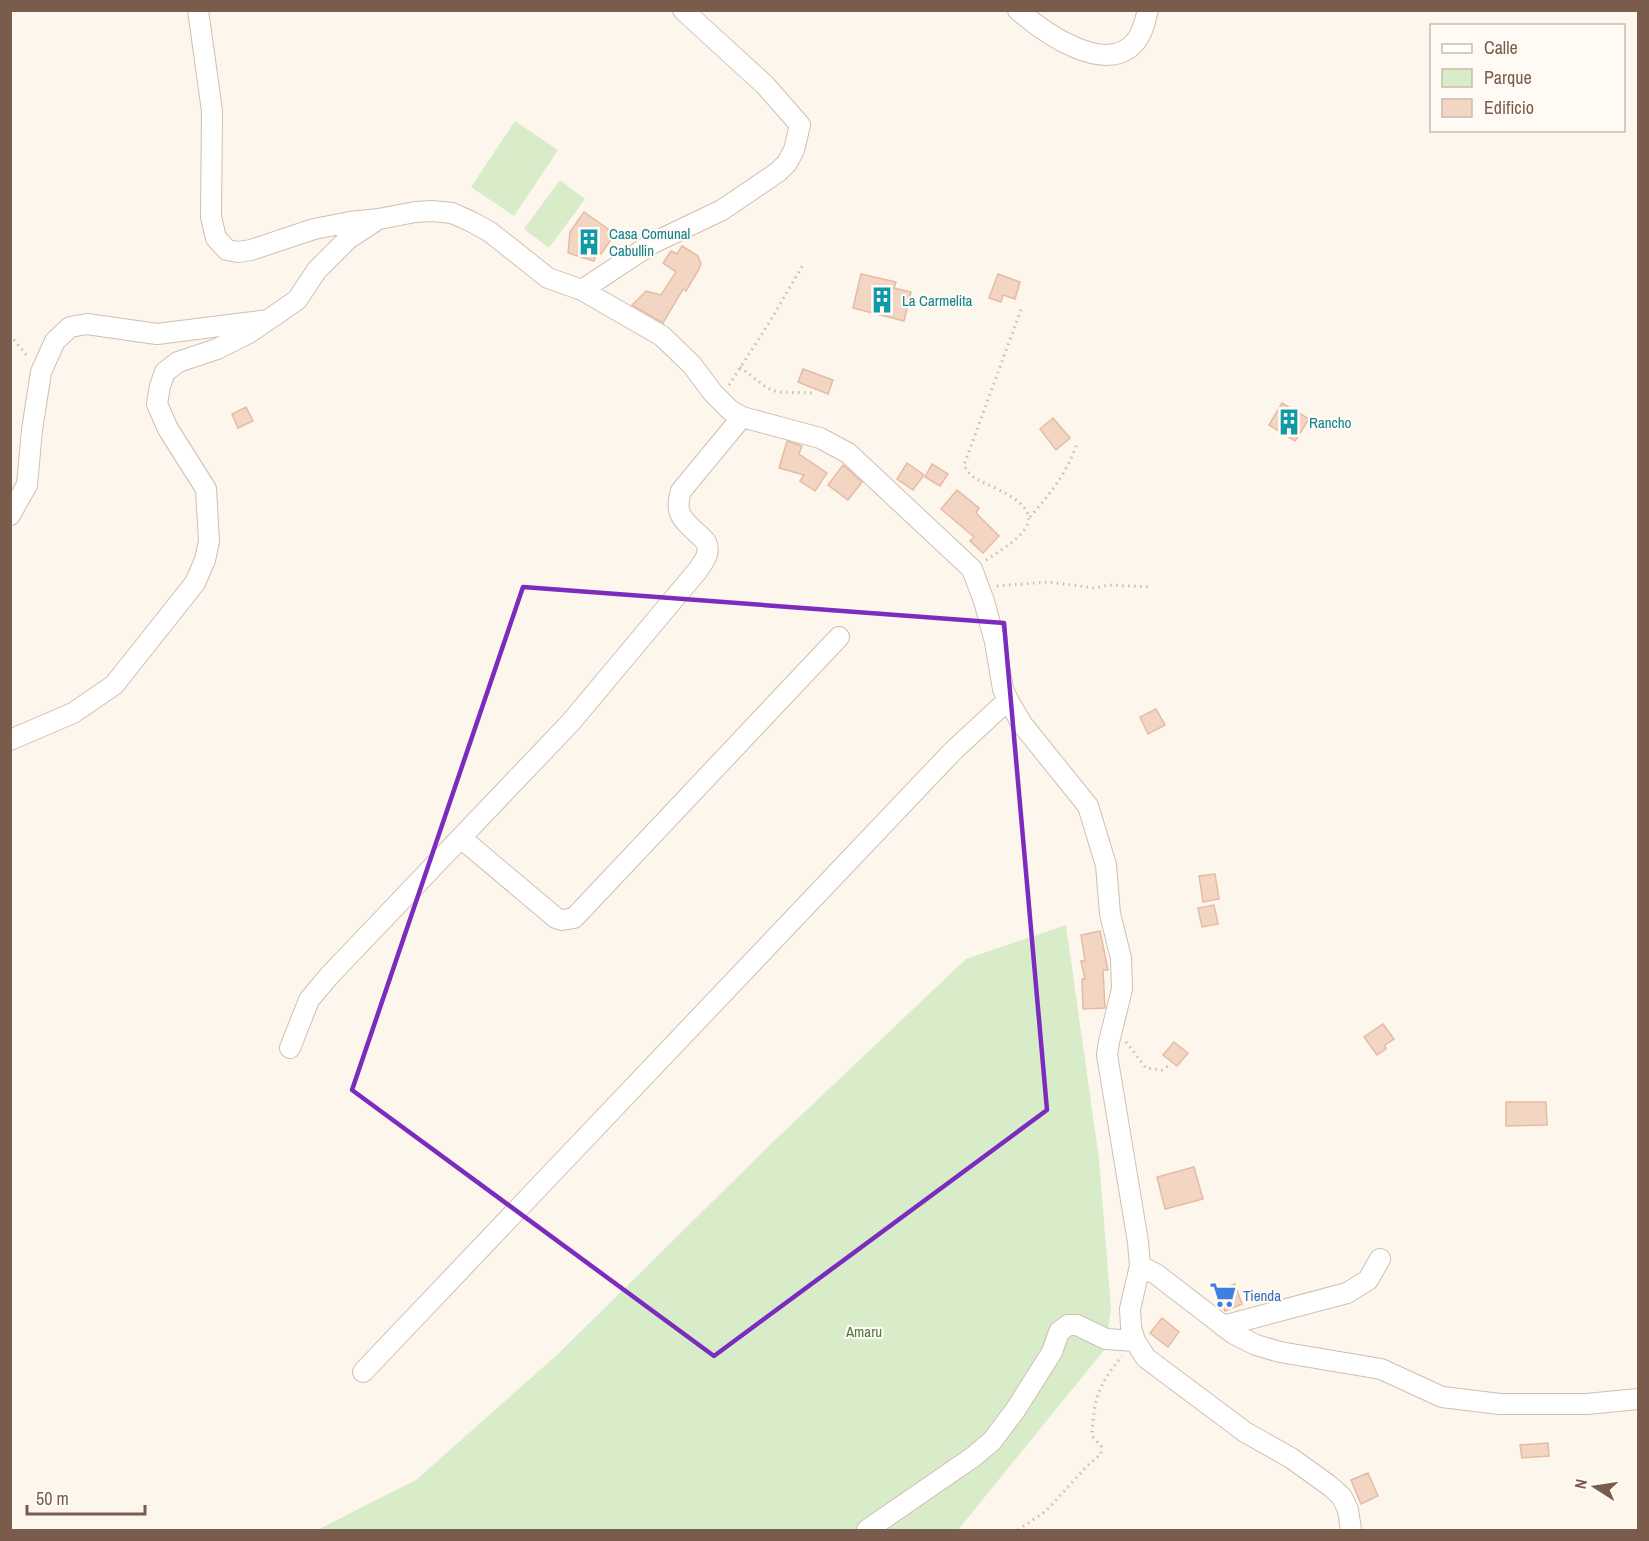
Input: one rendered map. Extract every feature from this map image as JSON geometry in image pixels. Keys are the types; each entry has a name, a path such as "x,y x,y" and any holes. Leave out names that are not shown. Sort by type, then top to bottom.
{"street":[{"path":"198,10 212,111 211,218 216,238 227,250 238,252 314,229 350,222 415,212 452,213 490,232 548,278 582,290 662,336 692,364 730,410 742,417 820,438 848,453 972,569 980,587 995,642 1003,689 1022,724 1088,806 1106,865 1110,914 1121,958 1122,989 1107,1055 1129,1179 1140,1266 1130,1309 1135,1341 1146,1358 1245,1432 1291,1458 1330,1486 1342,1497 1348,1510 1351,1530"},
{"path":"582,290 643,249 722,210 778,171 787,163 794,150 800,125 765,85 683,10"},
{"path":"1018,10 1061,41 1082,51 1095,54 1116,53 1130,47 1137,40 1148,10"},
{"path":"10,740 73,713 114,685 195,583 205,560 209,541 206,489 168,429 157,404 165,372 178,362 217,349 249,333 297,300 317,270 348,239 379,219"},
{"path":"10,515 27,485 32,430 41,372 54,341 70,327 87,324 157,334 268,320"},
{"path":"290,1048 309,1000 328,977 571,722 698,570 706,558 708,547 679,514 676,508 677,501 681,491 742,417"},
{"path":"461,838 556,918 562,920 574,918 839,637"},
{"path":"363,1372 944,760 1008,700"},
{"path":"1223,1326 1347,1293 1368,1280 1380,1259"},
{"path":"1140,1266 1156,1274 1234,1334 1256,1345 1280,1352 1381,1369 1443,1396 1500,1404 1587,1404 1638,1399"},
{"path":"867,1530 973,1457 992,1440 1016,1409 1052,1352 1059,1332 1068,1325 1077,1325 1106,1339 1135,1341"}],"path":[{"path":"720,399 804,263"},
{"path":"1022,307 964,465 968,473 978,481 1003,492 1026,508 1030,517"},
{"path":"10,335 41,372"},
{"path":"740,367 766,388 777,392 813,393"},
{"path":"972,569 1017,538 1028,524 1030,517 1052,490 1072,457 1077,443"},
{"path":"980,587 1049,582 1095,588 1116,585 1152,587"},
{"path":"1114,1026 1146,1068 1161,1070 1168,1066"},
{"path":"1018,1530 1046,1511 1101,1454 1101,1446 1092,1436 1098,1391 1106,1376 1135,1341"}],"highlighted area":[{"path":"523,587 1004,623 1047,1110 714,1356 352,1090"}],"green space":[{"path":"515,121 558,150 514,216 471,187"},
{"path":"560,180 585,199 549,248 524,229"},
{"name":"Amaru","path":"1066,925 1099,1159 1111,1309 1105,1349 958,1530 317,1530 416,1480 558,1354 774,1141 966,959"}],"building":[{"name":"Casa Comunal Cabullin","path":"584,212 615,234 601,254 597,250 594,261 568,253 570,232"},
{"path":"682,246 698,256 701,264 686,291 683,289 663,323 632,305 646,291 661,295 676,272 663,263 671,251 677,254"},
{"name":"La Carmelita","path":"861,274 896,282 894,288 911,292 904,321 853,308"},
{"path":"998,274 1020,282 1015,299 1003,295 1001,302 989,298"},
{"path":"803,369 833,380 828,394 798,382"},
{"name":"Rancho","path":"1282,403 1309,419 1295,441 1269,425"},
{"path":"246,407 253,421 238,428 232,414"},
{"path":"1053,418 1070,438 1056,450 1040,429"},
{"path":"787,441 802,446 799,454 827,473 815,491 800,481 804,475 779,468"},
{"path":"907,463 924,475 913,490 897,479"},
{"path":"932,464 948,474 940,486 925,477"},
{"path":"843,465 862,482 848,500 828,485"},
{"path":"957,490 979,508 976,513 999,536 983,553 970,541 974,537 941,509"},
{"path":"1156,709 1165,725 1148,734 1140,717"},
{"path":"1215,874 1219,899 1203,902 1199,876"},
{"path":"1214,905 1218,924 1202,927 1198,908"},
{"path":"1100,931 1108,970 1103,970 1105,1008 1083,1009 1082,979 1085,979 1081,961 1085,961 1081,935"},
{"path":"1383,1024 1394,1039 1377,1055 1364,1037"},
{"path":"1174,1042 1188,1053 1177,1066 1163,1055"},
{"path":"1506,1102 1546,1102 1547,1125 1506,1126"},
{"path":"1194,1167 1203,1199 1165,1209 1157,1177"},
{"path":"1235,1284 1242,1304 1225,1311 1217,1291"},
{"path":"1162,1318 1179,1332 1168,1347 1150,1333"},
{"path":"1548,1443 1549,1456 1522,1458 1520,1445"},
{"path":"1368,1473 1378,1496 1361,1504 1351,1480"}],"place":[{"name":"Casa Comunal Cabullin","path":"589,242"},
{"name":"La Carmelita","path":"882,300"},
{"name":"Rancho","path":"1289,422"},
{"name":"Tienda","path":"1223,1295"}]}
